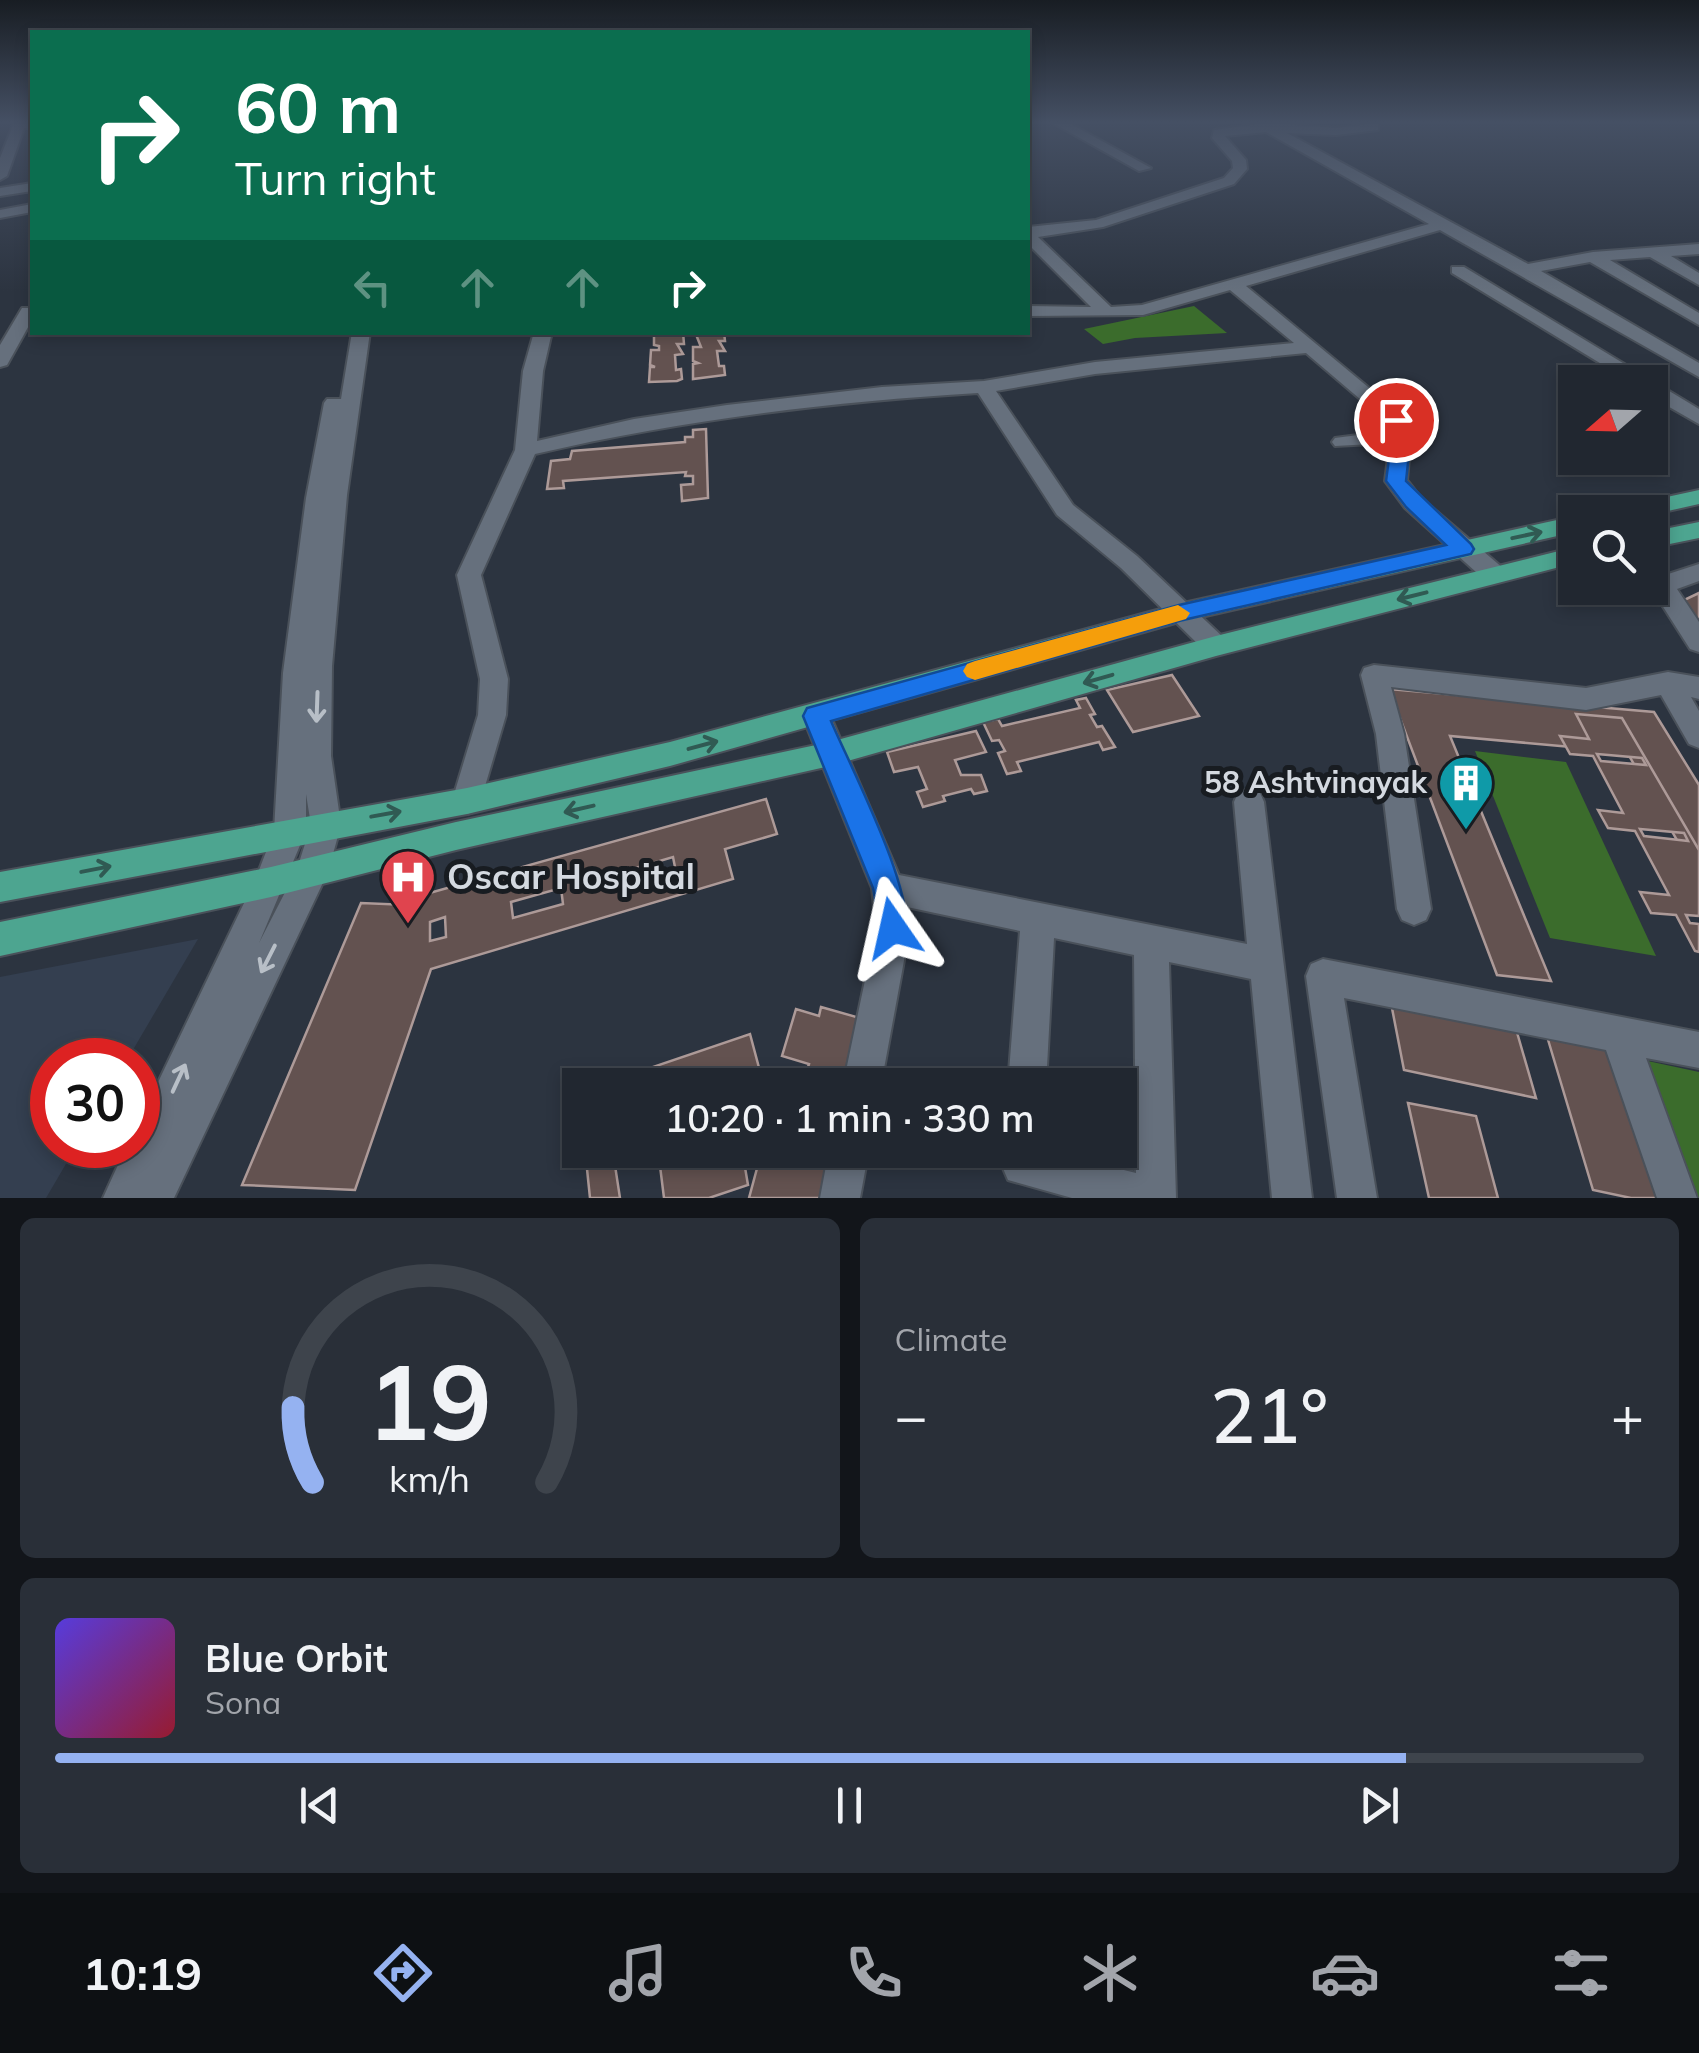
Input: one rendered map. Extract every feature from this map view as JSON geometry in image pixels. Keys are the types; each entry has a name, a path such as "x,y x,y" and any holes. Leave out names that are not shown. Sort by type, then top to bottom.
{"main road":[{"path":"1668,504 1699,497"},
{"path":"0,887 467,801 816,716 1179,613 1558,528"},
{"path":"1668,537 1698,532"},
{"path":"0,939 271,882 456,836 830,754 1216,646 1558,560"}],"street":[{"path":"1030,230 1098,224 1232,179"},
{"path":"1359,179 1526,269 1699,372"},
{"path":"0,192 30,187"},
{"path":"0,214 30,208"},
{"path":"1030,310 1143,310 1442,225"},
{"path":"1030,236 1107,313"},
{"path":"1526,269 1594,257 1698,249"},
{"path":"1651,251 1699,280"},
{"path":"1594,257 1699,320"},
{"path":"1458,270 1616,365"},
{"path":"1235,286 1396,420 1400,432 1396,481 1413,502 1495,575"},
{"path":"0,318 30,312"},
{"path":"0,361 30,312"},
{"path":"122,1198 271,882 290,831 304,758 314,604 349,362 349,335"},
{"path":"349,362 361,335"},
{"path":"467,801 492,716 494,679 468,575 526,450 533,370 543,335"},
{"path":"526,450 634,425 726,411 882,393 984,387 1095,368 1310,348"},
{"path":"984,387 1065,510 1130,562 1216,646"},
{"path":"1668,398 1699,418"},
{"path":"1343,439 1400,432"},
{"path":"1699,572 1665,584 1699,642"},
{"path":"1414,909 1390,734 1374,675 1586,699 1668,684 1699,688"},
{"path":"1668,684 1699,736"},
{"path":"816,716 888,888 893,928 865,1068"},
{"path":"153,1198 312,872 326,825 304,758"},
{"path":"1249,802 1292,1198"},
{"path":"888,888 1266,965"},
{"path":"1029,1068 1038,920"},
{"path":"1030,1168 1156,1198 1151,942"},
{"path":"1357,1198 1323,976 1699,1050"},
{"path":"1619,1034 1677,1198"},
{"path":"840,1198 846,1168"}],"shaded area":[{"path":"198,939 140,1038 30,1038 30,1168 64,1168 46,1198 0,1198 0,977"}],"green space":[{"path":"1194,306 1227,333 1135,338 1103,344 1084,329"},
{"path":"1475,751 1566,762 1656,956 1550,938"},
{"path":"1643,1060 1699,1072 1699,1198 1697,1198"}],"building":[{"path":"654,335 683,335 684,344 677,344 683,354 675,355 676,370 681,369 682,379 649,382 650,367 655,367 650,365 651,350 659,350 654,345"},
{"path":"696,335 724,335 725,341 719,341 725,351 717,351 725,375 693,379 693,364 698,363 693,361 693,347 701,347"},
{"path":"706,429 708,498 682,501 681,485 693,484 693,476 685,476 686,472 563,481 564,488 547,489 551,461 570,459 572,451 685,442 685,437 693,437 693,430"},
{"path":"1699,593 1699,628 1684,600"},
{"path":"1172,675 1199,716 1133,732 1107,690"},
{"name":"58 Ashtvinayak","path":"1389,689 1654,712 1699,785 1699,879 1627,752 1450,736 1551,981 1497,975"},
{"path":"1086,698 1097,727 1102,726 1115,747 1103,750 1099,742 1017,762 1021,771 1007,774 998,753 1005,751 999,740 992,741 983,722 998,719 1002,726 1080,708 1076,700"},
{"path":"1576,714 1622,718 1699,850 1699,916 1686,915 1690,923 1699,924 1699,952 1676,915 1651,913 1640,892 1669,895 1635,831 1608,828 1598,810 1623,813 1593,756 1570,754 1560,736 1589,739","holes":["1597,754 1642,758 1646,765 1601,761","1640,829 1684,833 1688,841 1644,836"]},
{"path":"976,731 986,752 955,760 961,775 981,775 987,791 974,794 971,789 943,796 945,801 923,807 917,792 927,789 918,767 894,772 887,752"},
{"path":"766,799 777,834 725,849 733,879 431,969 355,1190 242,1185 361,903 408,905 408,899","holes":["673,857 676,872 632,885 629,870","561,888 563,904 513,918 511,902","445,917 446,937 430,941 430,922"]},
{"path":"1391,1003 1516,1029 1536,1098 1404,1070"},
{"path":"821,1007 860,1018 847,1068 808,1068 809,1064 782,1056 796,1009 819,1016"},
{"path":"1546,1033 1622,1048 1674,1198 1631,1198 1593,1190"},
{"path":"750,1034 759,1068 650,1068"},
{"path":"1408,1103 1476,1116 1498,1198 1429,1198"},
{"path":"615,1168 620,1198 590,1198 587,1169"},
{"path":"660,1168 745,1168 748,1185 709,1198 664,1198"},
{"path":"757,1168 829,1168 823,1198 749,1198"}],"slow traffic":[{"path":"975,671 1178,613"}],"place":[{"name":"58 Ashtvinayak","path":"1466,832"},
{"name":"Oscar Hospital","path":"408,926"}],"route":[{"path":"893,928 888,888 816,716 1179,613 1464,549 1396,481 1402,436 1396,420"}]}
